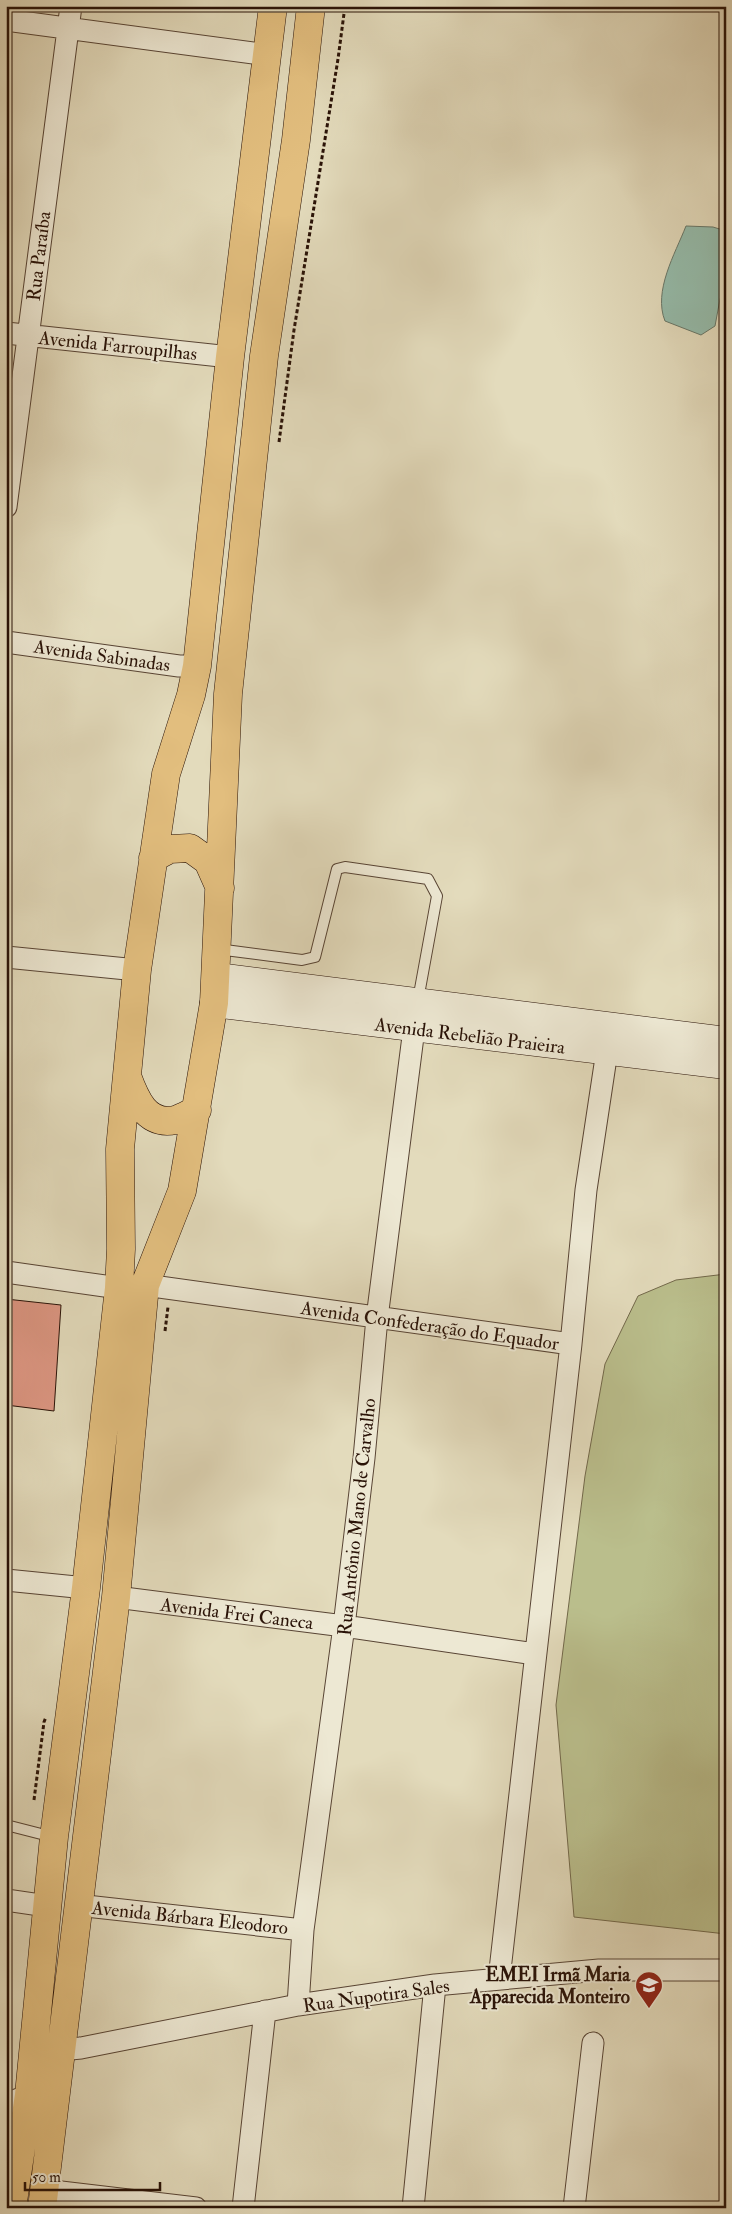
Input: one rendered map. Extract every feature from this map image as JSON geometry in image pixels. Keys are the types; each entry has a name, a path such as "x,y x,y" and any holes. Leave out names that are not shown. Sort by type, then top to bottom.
{"main road":[{"path":"43,2199 77,1905 116,1597 132,1287 121,1249 120,1149 136,970 143,935 166,774 191,695 197,666 230,357 273,6"},
{"path":"12,2208 18,2099 47,1906 86,1588 132,1287 182,1191 214,1003 228,694 264,356 296,140 311,6"},
{"path":"153,858 170,848 190,848 208,861 220,888"},
{"path":"126,1075 140,1105 148,1115 161,1120 174,1120 197,1110"}],"street":[{"name":"Rua Paraíba","path":"6,507 71,6"},
{"path":"6,20 268,55"},
{"name":"Avenida Farroupilhas","path":"6,333 230,357"},
{"name":"Avenida Sabinadas","path":"6,642 179,666 197,666"},
{"path":"6,957 136,970"},
{"name":"Avenida Rebelião Praieira","path":"216,977 416,1015 591,1041 726,1065"},
{"name":"Avenida Rebelião Praieira","path":"214,1003 416,1015"},
{"name":"Rua Antônio Mano de Carvalho","path":"298,2005 303,1930 344,1626 364,1458 377,1318 416,1015"},
{"name":"Avenida Rebelião Praieira","path":"591,1041 726,1041"},
{"name":"Avenida Confederação do Equador","path":"6,1272 571,1344 586,1190 591,1041"},
{"path":"498,1979 571,1344"},
{"path":"6,1580 86,1588"},
{"name":"Avenida Frei Caneca","path":"116,1597 344,1626 535,1654"},
{"path":"6,1900 47,1906"},
{"name":"Avenida Bárbara Eleodoro","path":"77,1905 303,1930"},
{"name":"Rua Nupotira Sales","path":"60,2050 81,2048 298,2005 435,1985 599,1970 726,1970"},
{"path":"413,2208 435,1985"},
{"path":"243,2208 265,2012"},
{"path":"574,2208 592,2043"},
{"path":"43,2199 196,2208"}],"lane":[{"path":"218,947 225,950 302,960 315,957 337,869 345,867 428,880 438,896 416,1015"},
{"path":"6,1825 54,1837"}],"shaded area":[{"path":"686,226 713,227 726,231 726,281 720,299 715,326 701,335 665,321 662,309 663,285 671,260"},
{"path":"726,1274 726,1934 574,1917 556,1705 585,1476 605,1364 638,1296 676,1280"}],"building":[{"path":"6,1299 61,1305 54,1411 6,1405"}],"place":[{"name":"EMEI Irmã Maria Apparecida Monteiro","path":"649,2009"}]}
